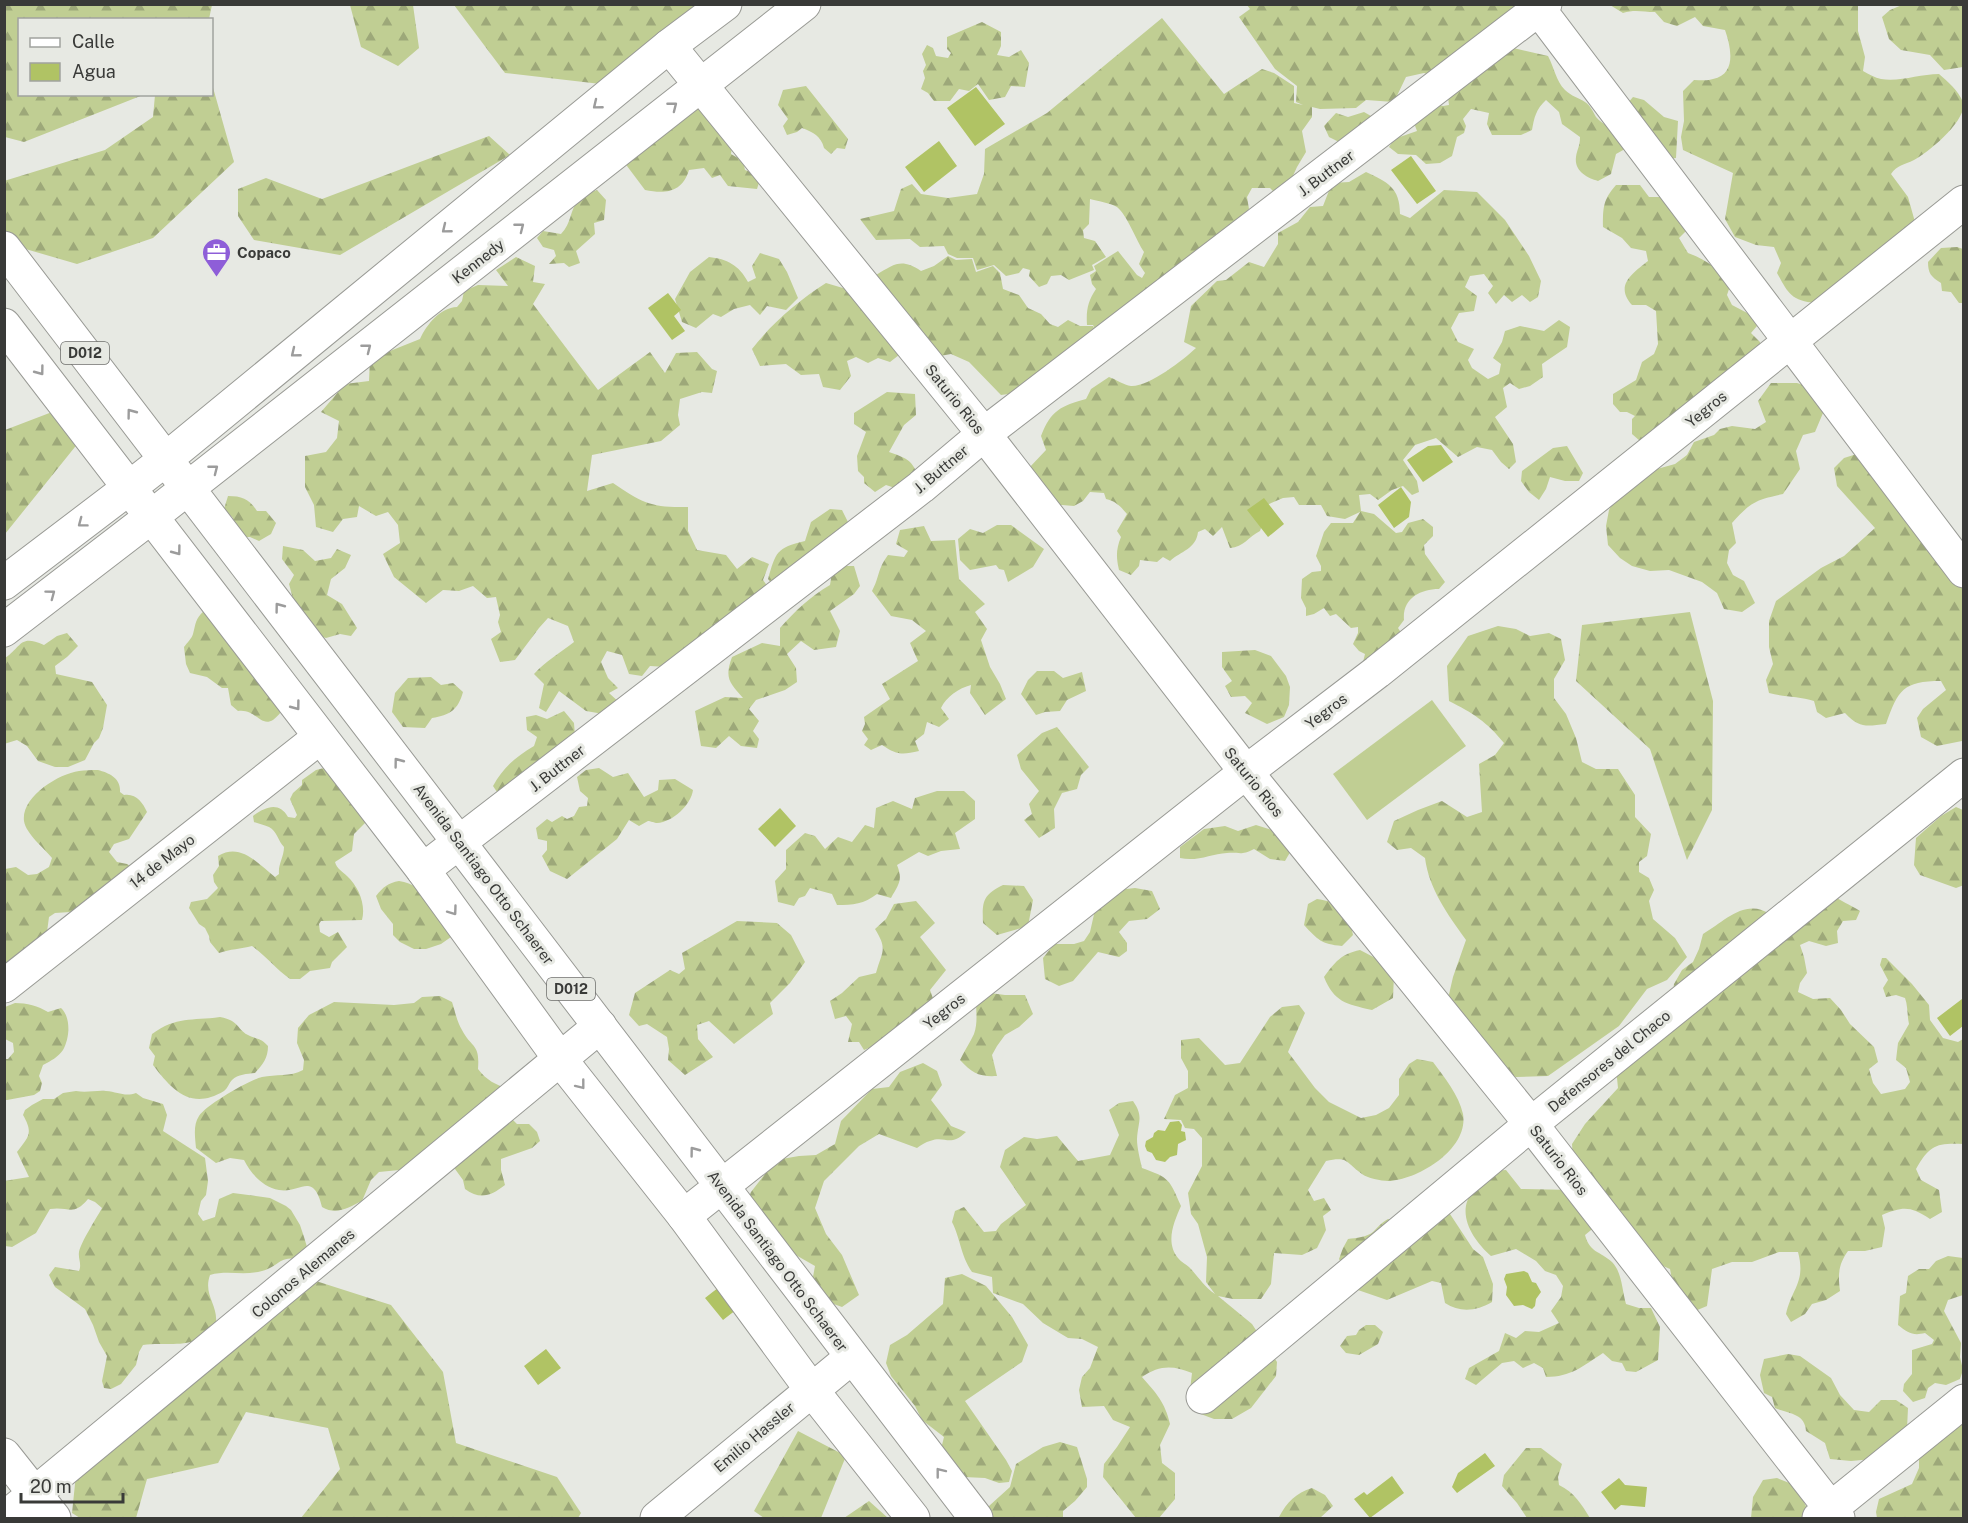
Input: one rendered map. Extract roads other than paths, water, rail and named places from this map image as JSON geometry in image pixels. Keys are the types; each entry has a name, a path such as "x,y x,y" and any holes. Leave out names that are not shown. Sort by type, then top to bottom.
{"street":[{"path":"4,583 166,459 669,46 725,4"},
{"name":"Kennedy","path":"4,630 189,488 804,4"},
{"path":"1540,6 1964,571"},
{"name":"J. Buttner","path":"423,870 1540,6"},
{"name":"Saturio Rios","path":"669,46 984,434 1246,772 1532,1124 1829,1515"},
{"name":"Yegros","path":"684,1216 1246,772 1377,672 1964,202"},
{"name":"D012","path":"4,248 166,459"},
{"name":"D012","path":"4,325 423,870 560,1059 684,1216 812,1389 914,1518"},
{"name":"Avenida Santiago Otto Schaerer","path":"166,459 976,1518"},
{"name":"14 de Mayo","path":"4,986 320,737"},
{"name":"Defensores del Chaco","path":"1203,1397 1532,1124 1964,775"},
{"name":"Colonos Alemanes","path":"5,1518 44,1507 600,1026"},
{"name":"Emilio Hassler","path":"657,1518 852,1357"},
{"path":"1829,1515 1964,1401"},
{"path":"4,1455 44,1507"}],"water":[{"path":"976,87 1005,124 975,146 947,108"},
{"path":"939,141 957,166 924,192 905,167"},
{"path":"1411,156 1436,191 1417,204 1391,170"},
{"path":"668,293 681,310 674,316 685,331 672,340 648,308"},
{"path":"1441,445 1453,462 1423,482 1407,460 1428,446"},
{"path":"1401,487 1411,502 1409,517 1394,528 1378,505"},
{"path":"1264,498 1284,524 1268,537 1247,510"},
{"path":"780,808 796,826 775,847 758,829"},
{"path":"1962,999 1963,1026 1950,1036 1937,1018"},
{"path":"1179,1121 1182,1125 1181,1131 1185,1132 1186,1140 1178,1144 1177,1155 1165,1162 1156,1160 1152,1153 1147,1151 1146,1141 1158,1130 1165,1131 1170,1122"},
{"path":"1524,1271 1528,1273 1541,1292 1532,1309 1523,1305 1514,1306 1506,1295 1507,1287 1504,1279 1506,1274"},
{"path":"723,1284 741,1306 723,1320 705,1298"},
{"path":"546,1349 561,1368 538,1385 524,1366"},
{"path":"1485,1453 1495,1466 1457,1493 1452,1487 1458,1473"},
{"path":"1392,1476 1404,1493 1370,1518 1354,1499 1364,1492 1367,1495"},
{"path":"1619,1478 1625,1485 1647,1487 1645,1507 1621,1505 1615,1510 1601,1492"}],"place":[{"name":"Copaco","path":"216,278"}]}
